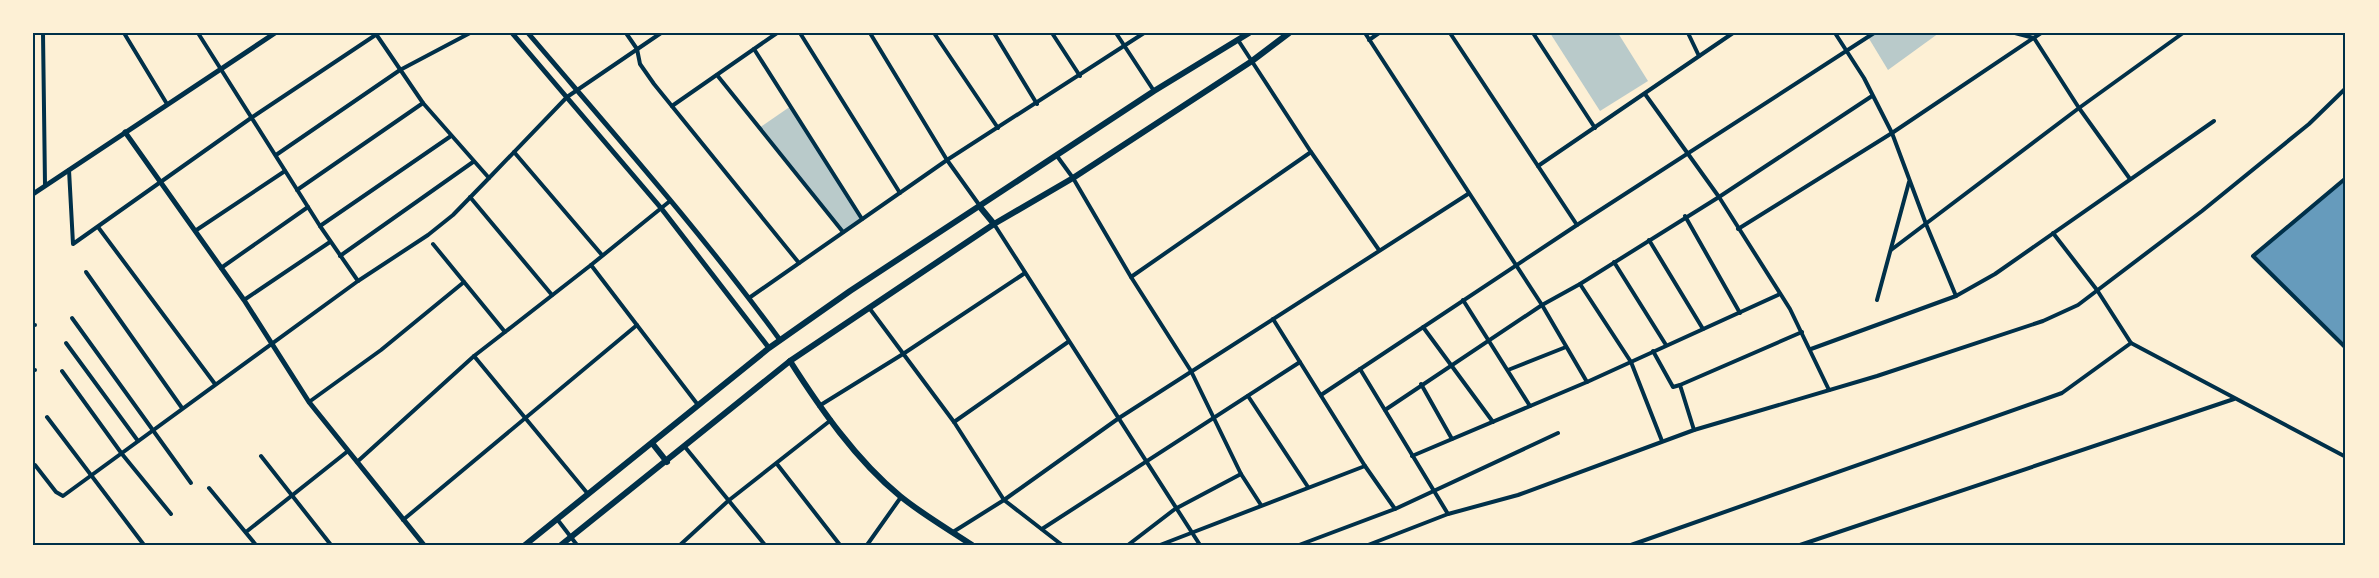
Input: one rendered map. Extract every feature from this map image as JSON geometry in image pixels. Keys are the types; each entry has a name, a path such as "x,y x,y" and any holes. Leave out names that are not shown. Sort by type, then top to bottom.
{"main road":[{"path":"525,545 780,340 850,291 1154,91 1249,33"},
{"path":"561,545 790,361 994,224 1073,178 1252,61 1289,33"},
{"path":"980,207 994,224"},
{"path":"790,361 818,406 874,472 901,497 972,545"},
{"path":"652,443 667,462"}],"street":[{"path":"43,33 45,186"},
{"path":"124,33 167,104"},
{"path":"198,33 330,242 358,281"},
{"path":"33,194 275,33"},
{"path":"276,155 400,70 470,33"},
{"path":"512,33 661,208 769,348"},
{"path":"528,33 670,201 780,340"},
{"path":"626,33 637,49 640,64 799,263"},
{"path":"34,465 60,496 63,496 358,281 428,235 470,197 567,97 661,33"},
{"path":"672,106 777,33"},
{"path":"800,33 900,193"},
{"path":"870,33 947,160 980,207"},
{"path":"934,33 998,128"},
{"path":"994,33 1037,104"},
{"path":"1052,33 1080,76"},
{"path":"1116,33 1154,91"},
{"path":"749,298 947,160 1144,33"},
{"path":"1365,33 1542,305 1587,382"},
{"path":"1369,40 1379,33"},
{"path":"1450,33 1577,225"},
{"path":"1533,33 1595,128"},
{"path":"1688,33 1700,56"},
{"path":"1538,166 1733,33"},
{"path":"1835,33 1864,78 1892,133 1909,182 1956,296"},
{"path":"1321,395 1577,225 1874,33"},
{"path":"2015,33 2035,36"},
{"path":"1738,229 1892,133 2041,33"},
{"path":"1891,250 2079,108 2183,33"},
{"path":"69,170 74,244 251,118 376,34 423,103 489,178"},
{"path":"2035,36 2079,108 2130,179"},
{"path":"1238,40 1311,152 1379,250"},
{"path":"754,49 862,219"},
{"path":"717,75 843,232"},
{"path":"1368,545 1448,514 1518,495 1694,430 1829,390 2043,321 2078,304 2202,211 2309,124 2346,88"},
{"path":"1645,94 1719,197 1780,294 1811,349 1829,390"},
{"path":"1384,410 1450,364 1719,197 1872,96"},
{"path":"297,190 423,103"},
{"path":"1811,349 1956,296 1995,274 2214,121"},
{"path":"125,132 244,300 309,402 424,545"},
{"path":"320,226 451,136"},
{"path":"514,152 602,255"},
{"path":"1131,277 1311,152"},
{"path":"1057,156 1073,178 1131,277 1191,371 1241,474 1261,505"},
{"path":"340,256 473,162"},
{"path":"195,231 285,171"},
{"path":"2346,178 2253,256 2346,348"},
{"path":"1877,300 1909,182"},
{"path":"952,532 1004,500 1119,418 1468,194"},
{"path":"470,197 552,295"},
{"path":"357,462 474,356 670,201"},
{"path":"221,268 308,207"},
{"path":"1685,216 1740,313"},
{"path":"994,224 1200,545"},
{"path":"98,227 215,384"},
{"path":"2053,233 2097,290 2131,343 2346,457"},
{"path":"1649,240 1703,329"},
{"path":"244,300 330,242"},
{"path":"433,244 505,332"},
{"path":"1614,262 1666,345"},
{"path":"591,265 698,406"},
{"path":"86,272 182,408"},
{"path":"818,406 903,354 1025,273"},
{"path":"309,402 381,350 464,282"},
{"path":"1580,284 1631,362 1662,441"},
{"path":"1412,456 1587,382 1780,294"},
{"path":"1463,300 1530,406"},
{"path":"870,309 954,422 1004,500 1062,545"},
{"path":"72,318 191,483"},
{"path":"1273,319 1365,466 1395,509"},
{"path":"403,520 637,325"},
{"path":"1423,327 1493,422"},
{"path":"1653,351 1673,387 1802,332"},
{"path":"954,422 1068,342"},
{"path":"66,343 138,441"},
{"path":"1631,545 2062,393 2131,343"},
{"path":"1508,370 1566,347"},
{"path":"474,356 588,494"},
{"path":"1042,529 1300,362"},
{"path":"1360,369 1448,514"},
{"path":"62,371 122,453 171,514"},
{"path":"1421,384 1452,438"},
{"path":"1680,385 1694,430"},
{"path":"1248,396 1308,487"},
{"path":"1800,545 2234,399"},
{"path":"47,417 144,545"},
{"path":"680,545 728,501 831,419"},
{"path":"1299,545 1395,509 1558,434"},
{"path":"685,447 765,545"},
{"path":"246,532 348,451"},
{"path":"261,456 332,545"},
{"path":"777,464 840,545"},
{"path":"1160,545 1365,466"},
{"path":"1128,545 1175,509 1241,474"},
{"path":"209,488 256,545"},
{"path":"869,544 901,497"},
{"path":"557,519 577,545"}],"shaded area":[{"path":"1550,33 1618,33 1648,81 1600,111"},
{"path":"1874,33 1939,33 1888,70 1868,37"},
{"path":"791,106 862,219 843,232 759,128"}],"water":[{"path":"2346,178 2346,348 2253,256"}]}
